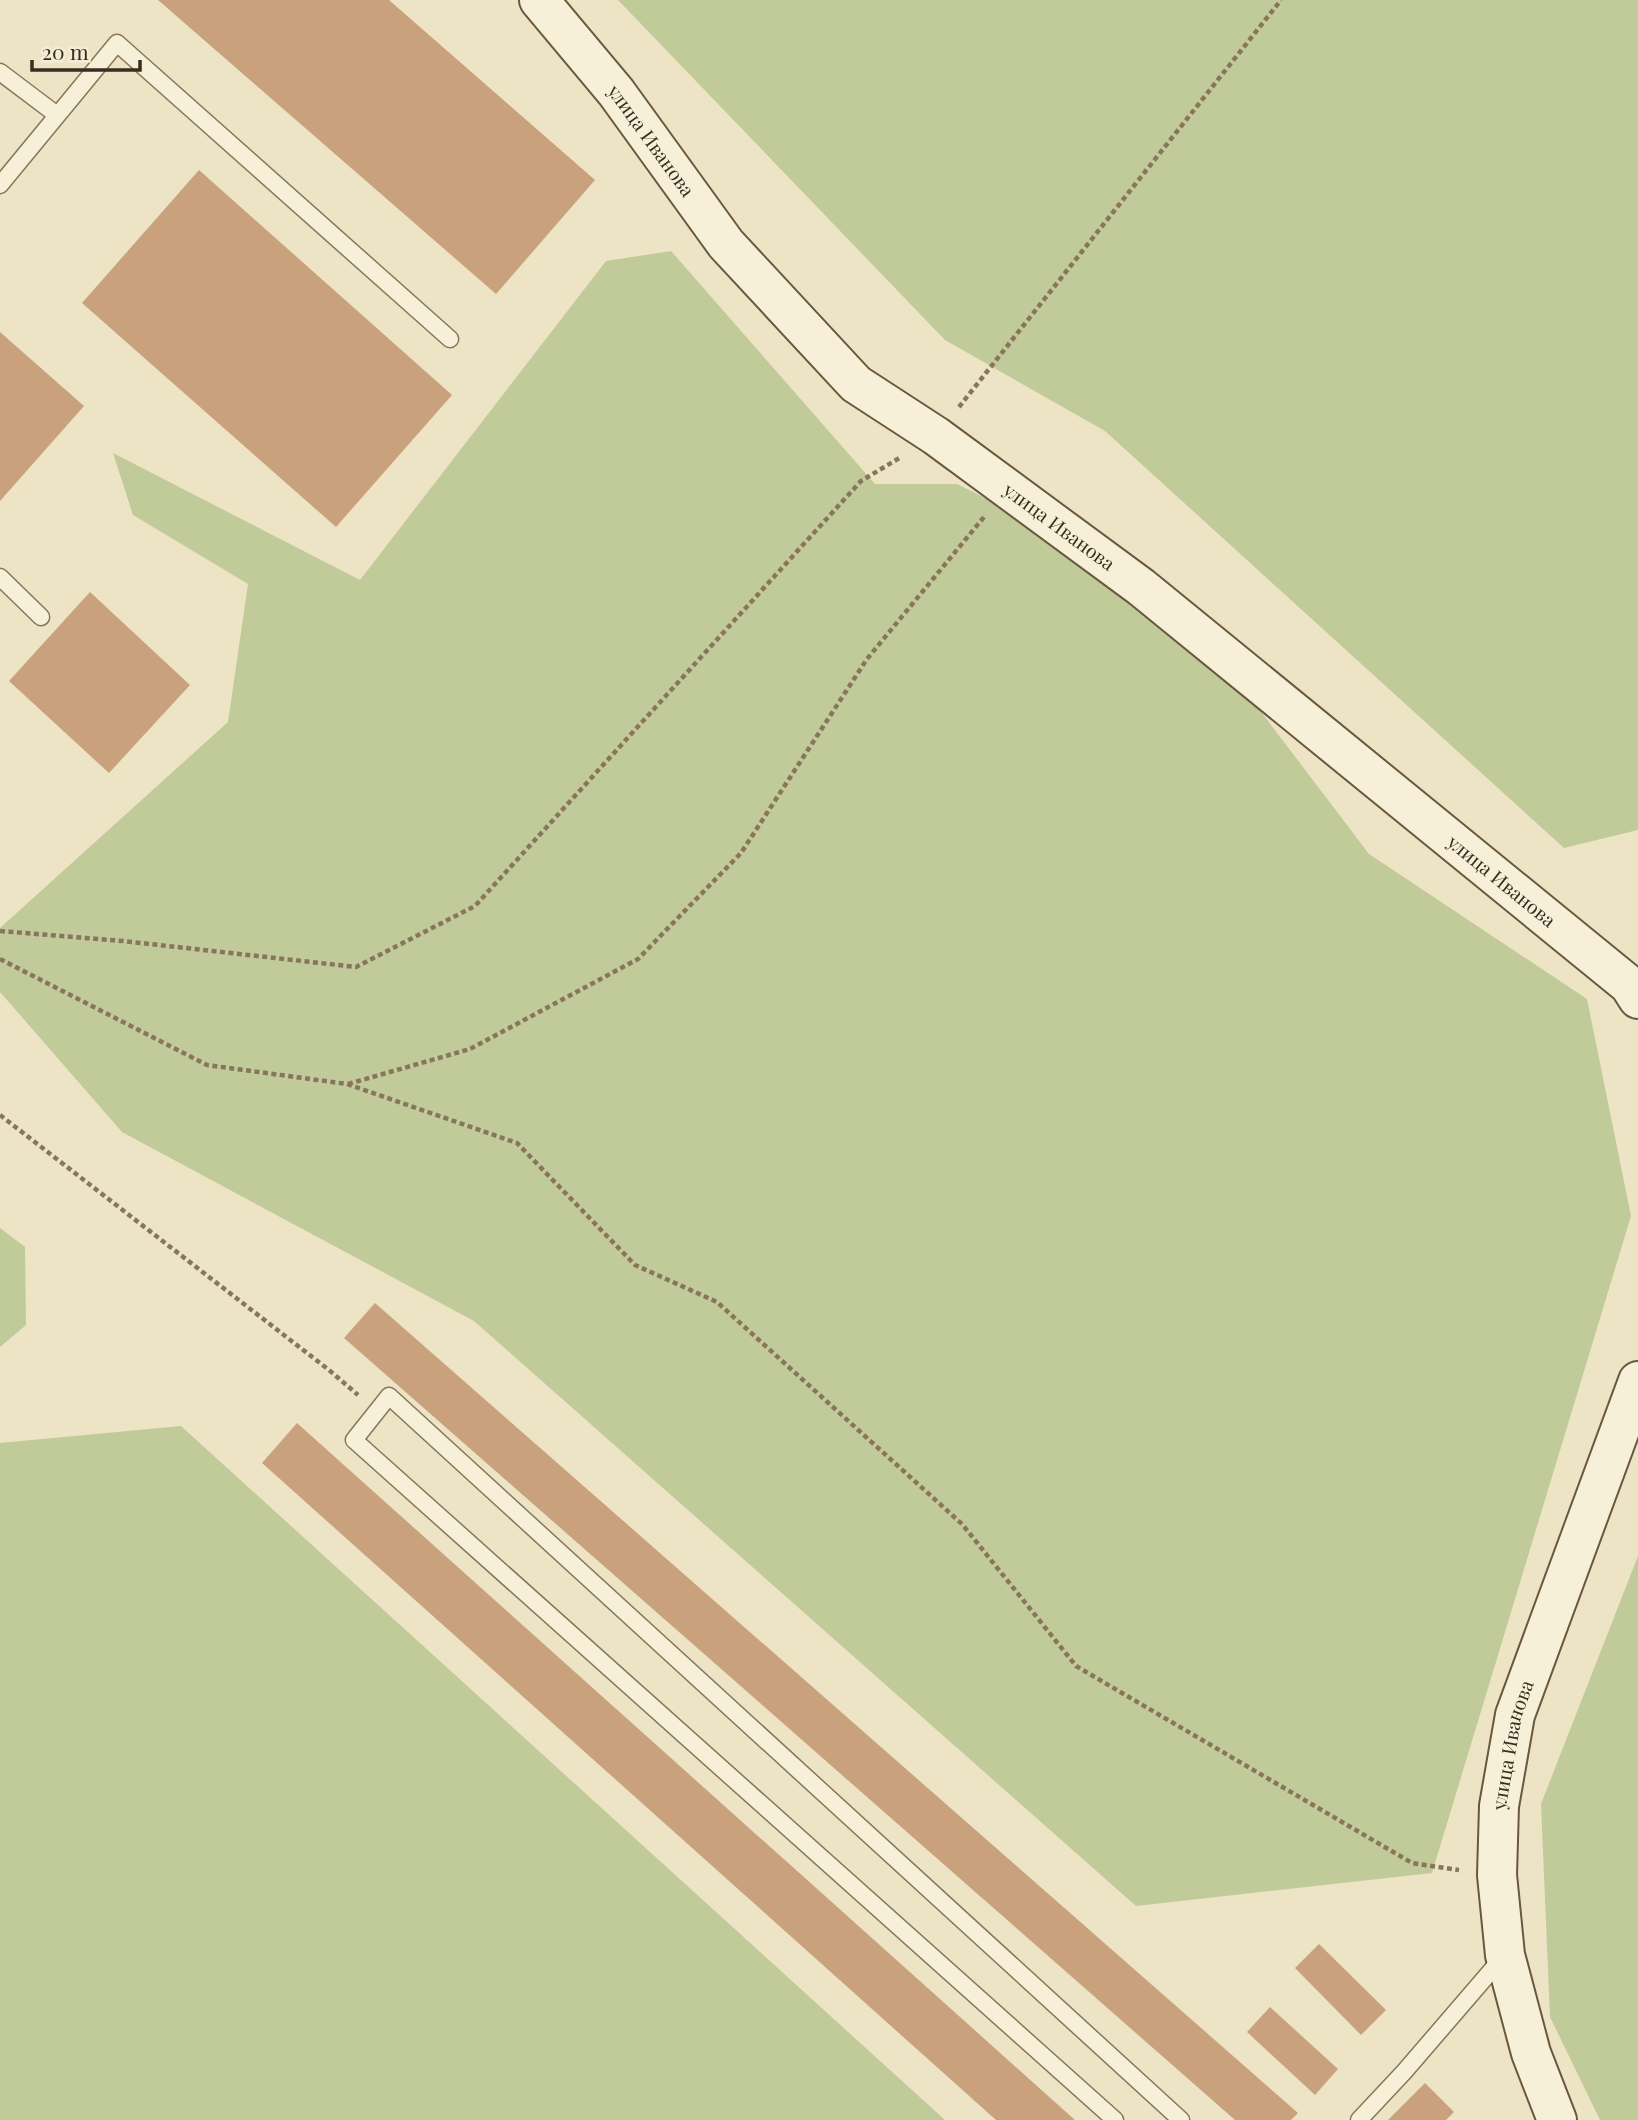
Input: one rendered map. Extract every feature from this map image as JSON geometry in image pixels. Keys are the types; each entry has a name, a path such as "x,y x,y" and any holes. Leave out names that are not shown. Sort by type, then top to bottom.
{"main road":[{"name":"улица Иванова","path":"539,0 616,92 726,244 856,384 936,436 1141,587 1629,985 1638,999"},
{"name":"улица Иванова","path":"1557,2120 1531,2053 1505,1955 1497,1875 1499,1806 1515,1715 1638,1381"}],"lane":[{"path":"0,184 117,43 450,339"},
{"path":"0,72 57,115"},
{"path":"0,576 41,617"},
{"path":"1115,2120 354,1440 389,1396 1181,2120"},
{"path":"1359,2120 1505,1955"}],"path":[{"path":"0,931 123,941 356,967 475,906 861,481 936,436 1281,0"},
{"path":"347,1084 470,1049 638,958 741,853 867,659 1007,488"},
{"path":"0,959 207,1065 347,1084 517,1143 635,1265 717,1302 962,1524 1076,1666 1412,1863 1497,1875"},
{"path":"0,1115 329,1370 377,1412"}],"green space":[{"path":"618,0 1638,0 1638,830 1564,848 1105,431 945,340"},
{"path":"671,251 875,484 957,484 1167,588 1369,854 1587,999 1631,1216 1432,1873 1136,1906 474,1321 122,1132 0,992 0,928 228,722 248,584 133,515 113,453 360,580 606,261"},
{"path":"0,1228 25,1247 26,1325 0,1347"},
{"path":"181,1426 945,2120 0,2120 0,1443"},
{"path":"1638,1556 1638,2120 1600,2120 1550,2017 1541,1804"}],"building":[{"path":"158,0 389,0 595,180 496,294"},
{"path":"199,170 452,395 336,527 82,303"},
{"path":"0,332 84,406 0,501"},
{"path":"90,592 190,685 109,773 9,681"},
{"path":"375,1303 1298,2113 1291,2120 1235,2120 344,1338"},
{"path":"297,1423 1075,2120 996,2120 262,1463"},
{"path":"1319,1944 1386,2010 1361,2035 1295,1968"},
{"path":"1270,2007 1338,2069 1315,2095 1247,2032"},
{"path":"1425,2083 1454,2112 1446,2120 1388,2120"}]}
